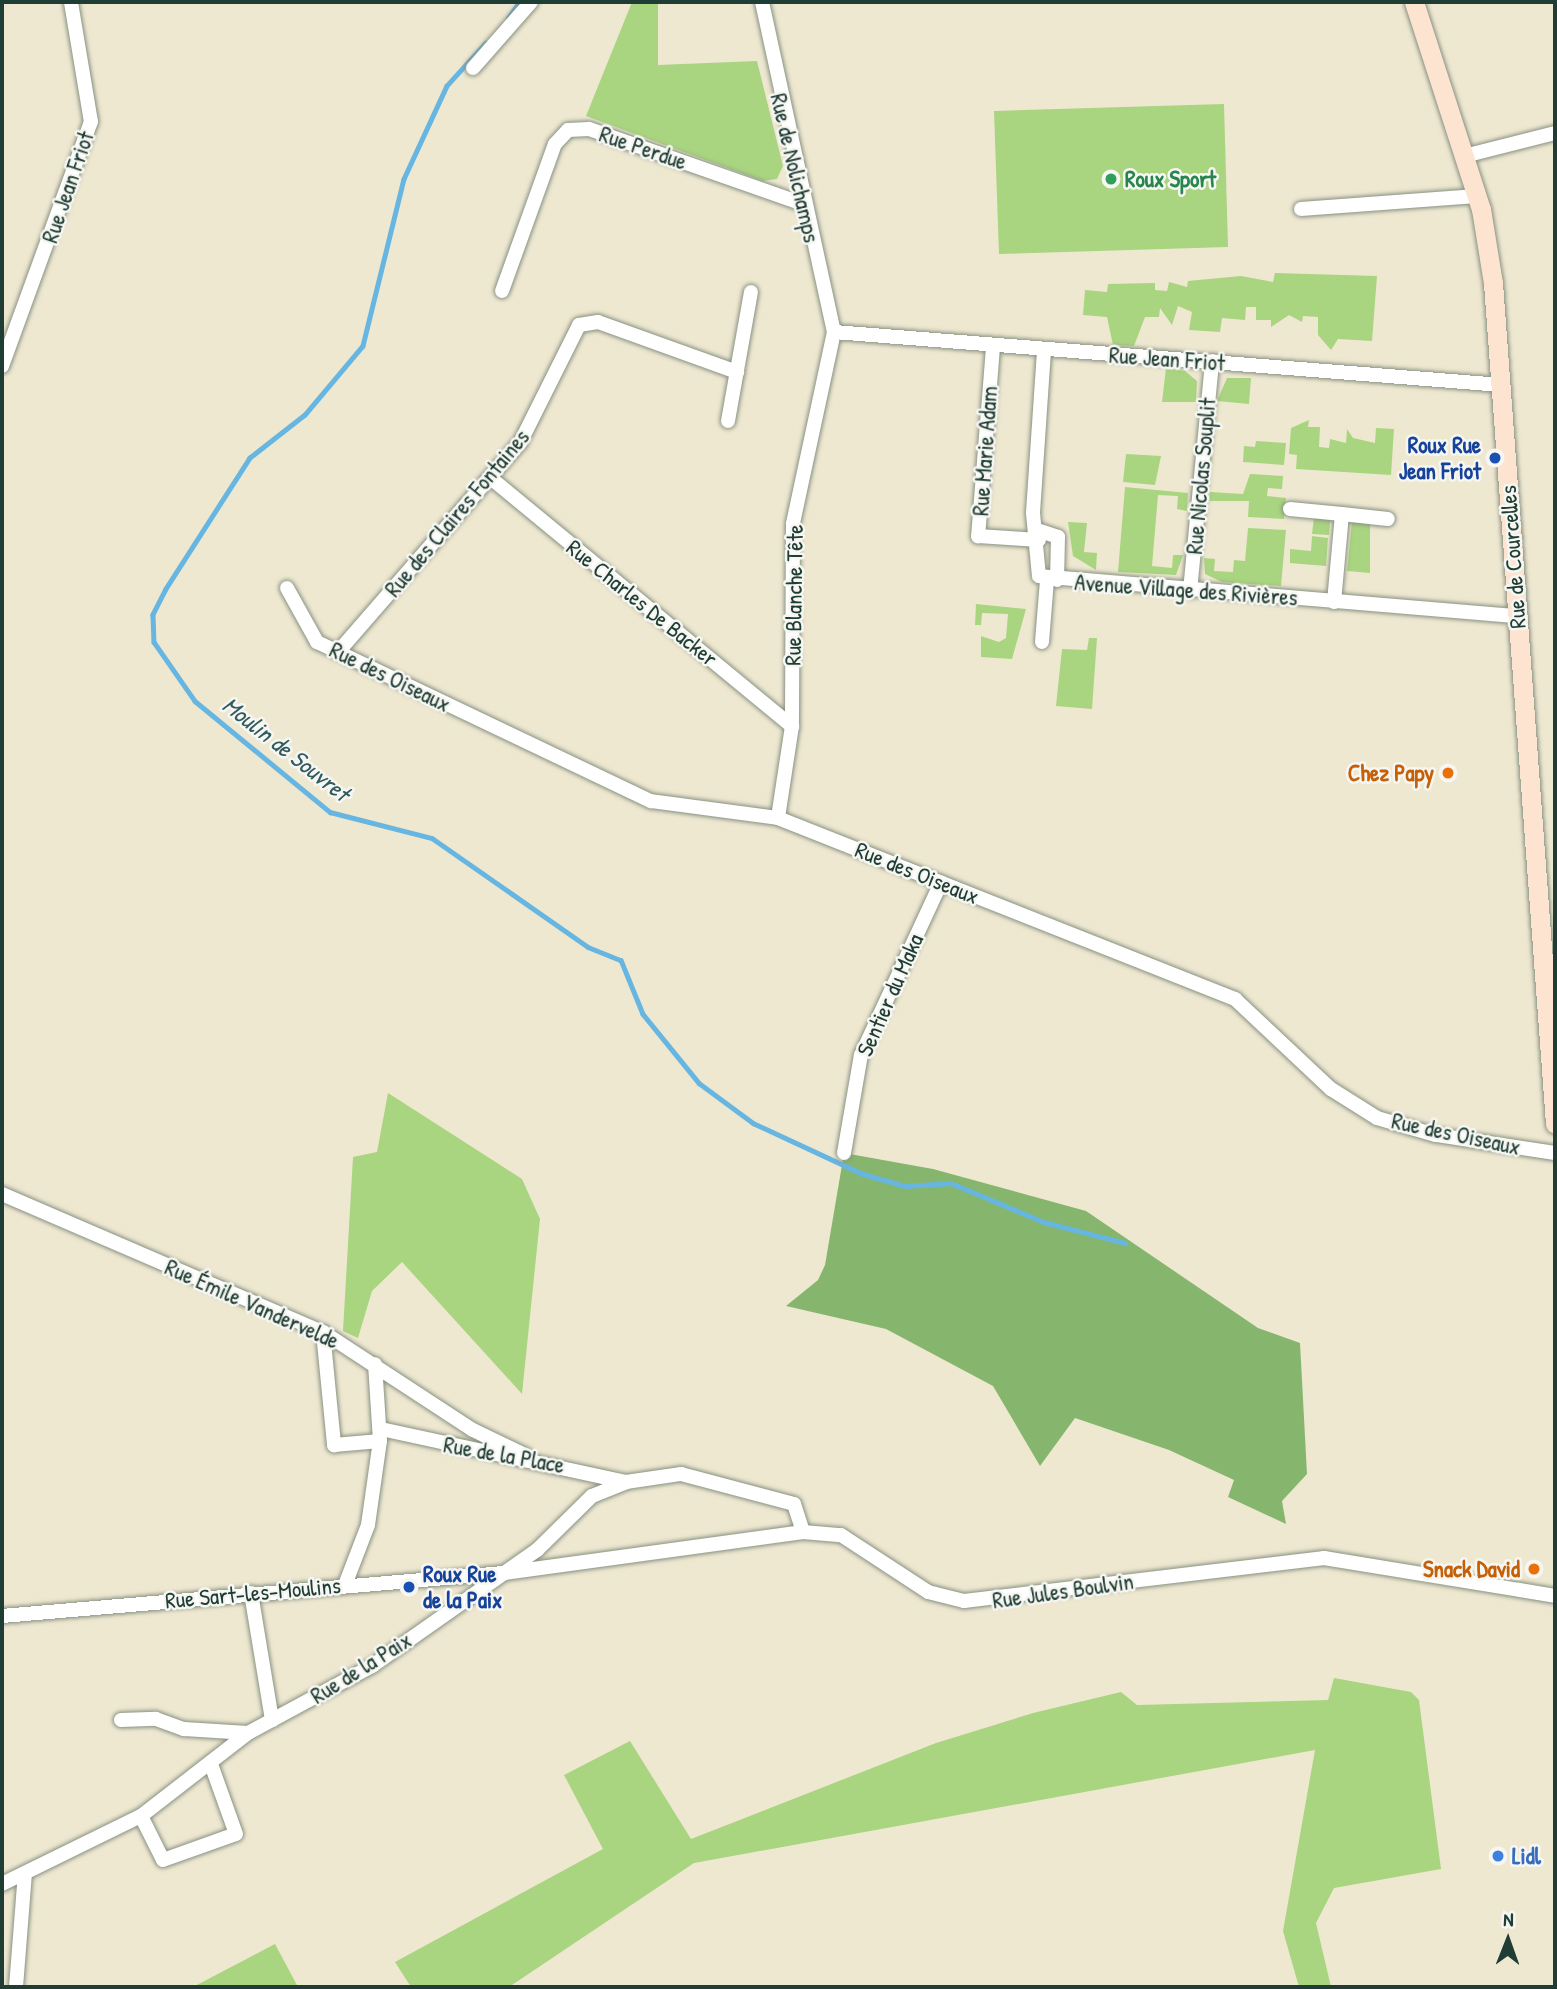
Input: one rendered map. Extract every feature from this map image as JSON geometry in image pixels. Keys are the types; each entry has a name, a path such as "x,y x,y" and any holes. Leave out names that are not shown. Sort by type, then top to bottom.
{"main road":[{"name":"Rue de Courcelles","path":"1415,2 1477,196 1501,386 1555,1124"}],"street":[{"name":"Rue Jean Friot","path":"2,366 91,122 71,2"},
{"path":"473,68 531,2"},
{"name":"Rue de Nolichamps","path":"762,2 803,204 834,332"},
{"name":"Rue Perdue","path":"502,291 555,144 568,130 589,129 803,204"},
{"path":"1464,156 1555,133"},
{"path":"1301,209 1477,196"},
{"path":"728,421 751,292"},
{"name":"Rue des Claires Fontaines","path":"338,652 492,480 534,421 579,325 598,323 737,372"},
{"name":"Rue Jean Friot","path":"834,332 993,347 1212,361 1501,386"},
{"name":"Rue Blanche Tête","path":"778,818 792,726 793,524 834,332"},
{"name":"Rue Marie Adam","path":"993,347 978,536 1039,536"},
{"path":"1042,642 1048,579 1058,537 1039,536 1033,513 1044,351"},
{"name":"Rue Nicolas Souplit","path":"1190,591 1212,361"},
{"name":"Rue Charles De Backer","path":"492,480 792,726"},
{"path":"1290,509 1388,519"},
{"path":"1334,602 1342,514"},
{"name":"Avenue Village des Rivières","path":"1048,579 1516,616"},
{"name":"Rue des Oiseaux","path":"287,588 303,626 338,652 651,801 778,818 1236,999 1331,1089 1377,1118 1436,1135 1555,1153"},
{"name":"Sentier du Maka","path":"844,1153 861,1055 941,883"},
{"name":"Rue Émile Vandervelde","path":"2,1194 323,1332 473,1430 527,1456"},
{"name":"Rue de la Place","path":"323,1332 334,1445 380,1435 472,1452 527,1456 626,1482"},
{"path":"345,1585 368,1525 380,1435 375,1364"},
{"path":"626,1482 681,1474 743,1486 794,1504 803,1532"},
{"name":"Rue de la Paix","path":"2,1884 141,1816 248,1733 372,1666 504,1573 592,1496 626,1482"},
{"name":"Rue Jules Boulvin","path":"504,1573 803,1532 841,1535 928,1592 964,1601 1324,1558 1555,1596"},
{"name":"Rue Sart-les-Moulins","path":"2,1616 504,1573"},
{"path":"251,1593 272,1720"},
{"path":"121,1720 248,1733"},
{"path":"141,1816 163,1860 236,1834 211,1764"},
{"path":"16,1987 25,1873"}],"green space":[{"path":"632,2 658,2 658,65 757,61 783,166 777,179 763,181 586,116"},
{"name":"Roux Sport","path":"1224,104 1228,247 999,254 994,111"},
{"path":"1275,273 1377,276 1372,341 1338,339 1331,350 1318,335 1318,317 1303,316 1302,322 1289,315 1271,327 1271,320 1256,320 1256,307 1246,307 1245,320 1222,318 1220,332 1189,330 1192,312 1178,306 1172,325 1160,308 1159,317 1145,317 1134,346 1113,345 1107,317 1083,315 1085,290 1107,292 1108,284 1155,283 1155,290 1167,291 1169,282 1187,287 1188,281 1241,276 1273,282"},
{"path":"1166,368 1185,371 1197,381 1196,402 1162,402"},
{"path":"1227,378 1251,378 1249,404 1217,401"},
{"path":"1309,420 1308,427 1320,427 1319,447 1329,448 1330,439 1346,443 1347,429 1353,438 1375,443 1376,428 1394,429 1391,475 1296,469 1297,455 1289,454 1291,428"},
{"path":"1256,441 1286,443 1284,465 1243,462 1244,446 1255,447"},
{"path":"1126,454 1161,456 1155,485 1123,482"},
{"path":"1250,474 1283,476 1282,489 1268,488 1267,496 1286,498 1284,519 1248,517 1249,501 1209,501 1210,492 1243,494"},
{"path":"1125,487 1188,493 1187,511 1177,509 1178,496 1158,495 1152,566 1172,568 1173,555 1183,555 1176,575 1118,572"},
{"path":"1314,517 1330,520 1329,535 1312,534"},
{"path":"1068,522 1087,523 1084,552 1097,553 1096,570 1073,556"},
{"path":"1352,522 1370,523 1370,573 1347,571"},
{"path":"1248,528 1286,530 1281,586 1222,582 1205,574 1204,558 1215,559 1214,571 1233,572 1234,560 1245,561"},
{"path":"1312,536 1328,538 1326,566 1290,563 1290,549 1311,551"},
{"path":"976,604 1026,609 1012,659 981,657 981,636 999,642 1006,638 1008,614 982,613 981,625 975,625"},
{"path":"1089,638 1097,638 1092,709 1056,706 1062,649 1087,650"},
{"path":"388,1093 522,1179 540,1219 522,1394 402,1262 372,1291 358,1338 343,1331 353,1157 377,1152"},
{"path":"844,1153 933,1169 1086,1211 1258,1328 1300,1343 1307,1474 1282,1501 1286,1524 1228,1497 1234,1480 1169,1450 1075,1418 1040,1466 993,1386 886,1329 786,1306 818,1280 825,1265"},
{"path":"1334,1678 1411,1692 1419,1700 1441,1869 1334,1888 1316,1923 1331,1987 1299,1987 1283,1931 1315,1750 694,1863 509,1987 411,1987 395,1962 603,1849 564,1775 630,1741 691,1839 936,1743 1033,1713 1121,1692 1137,1705 1328,1700"},
{"path":"275,1944 298,1987 193,1987"}],"waterway":[{"name":"Moulin de Souvret","path":"508,18 519,2"},
{"name":"Moulin de Souvret","path":"486,43 447,86 404,179 363,346 305,415 250,458 166,589 153,615 154,642 195,701 330,812 432,838 588,947 621,960 643,1014 699,1083 753,1123 863,1174 905,1186 951,1183 1044,1222 1125,1243"}],"place":[{"name":"Roux Sport","path":"1111,179"},
{"name":"Roux Rue Jean Friot","path":"1495,458"},
{"name":"Chez Papy","path":"1448,773"},
{"name":"Snack David","path":"1534,1569"},
{"name":"Roux Rue de la Paix","path":"409,1587"},
{"name":"Lidl","path":"1498,1856"}]}
